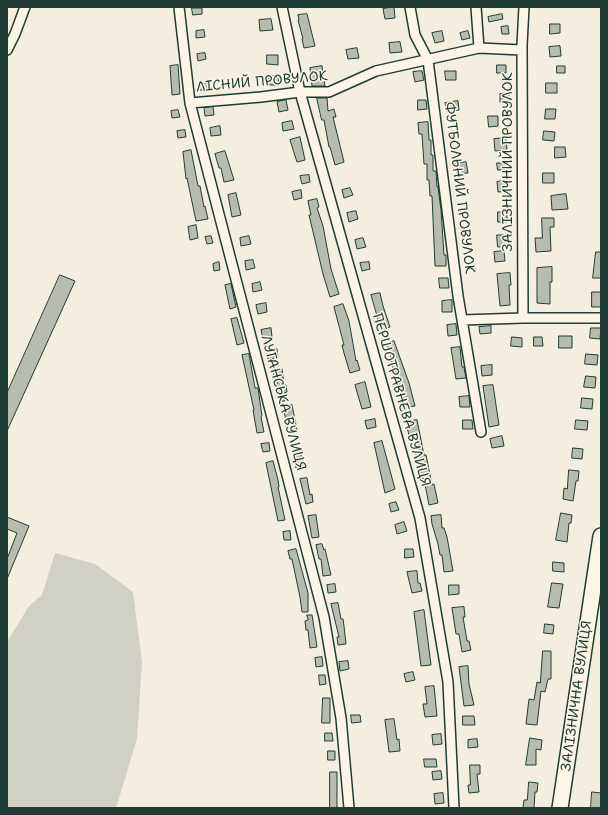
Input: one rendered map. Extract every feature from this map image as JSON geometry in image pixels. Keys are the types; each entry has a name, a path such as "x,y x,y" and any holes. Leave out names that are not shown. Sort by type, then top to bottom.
{"main road":[{"name":"ЗАЛІЗНИЧНА ВУЛИЦЯ","path":"560,808 601,536"}],"street":[{"path":"7,50 15,34 25,7"},
{"name":"ЛУГАНСЬКА ВУЛИЦЯ","path":"179,7 190,103 324,617 341,718 349,808"},
{"name":"ПЕРШОТРАВНЕВА ВУЛИЦЯ","path":"282,7 300,92 420,518 448,682 454,808"},
{"path":"410,7 415,35 428,60"},
{"path":"476,7 478,48"},
{"name":"ЗАЛІЗНИЧНИЙ ПРОВУЛОК","path":"523,318 522,50 524,7"},
{"name":"ЛІСНИЙ ПРОВУЛОК","path":"190,103 300,92 329,92 376,71 478,48 522,50"},
{"name":"ФУТБОЛЬНИЙ ПРОВУЛОК","path":"428,60 462,320 481,432"},
{"path":"462,320 601,318"}],"shaded area":[{"path":"55,553 95,564 133,592 142,662 137,739 116,808 7,808 7,642 29,606 42,595"}],"building":[{"path":"394,7 395,18 385,19 383,9"},
{"path":"192,8 202,8 202,14 193,15"},
{"path":"307,14 315,46 304,48 298,15"},
{"path":"502,14 503,19 489,22 488,17"},
{"path":"271,19 273,30 260,31 259,20"},
{"path":"550,24 560,24 560,33 550,34"},
{"path":"508,26 509,34 502,34 501,27"},
{"path":"204,30 205,37 196,38 196,31"},
{"path":"442,31 444,41 435,43 432,33"},
{"path":"468,31 470,38 462,40 460,33"},
{"path":"400,42 402,52 390,53 389,43"},
{"path":"560,46 561,56 550,57 549,47"},
{"path":"357,48 359,58 348,59 346,50"},
{"path":"205,53 206,59 198,61 197,54"},
{"path":"267,55 278,55 278,65 267,64"},
{"path":"178,65 180,94 172,95 170,66"},
{"path":"497,65 506,65 506,73 497,73"},
{"path":"322,66 325,86 312,86 310,68"},
{"path":"557,66 565,66 565,73 557,73"},
{"path":"422,71 424,80 415,82 413,72"},
{"path":"445,71 456,71 456,80 446,80"},
{"path":"269,76 279,76 279,85 269,85"},
{"path":"200,83 209,83 209,90 200,90"},
{"path":"546,83 557,83 557,93 546,93"},
{"path":"509,93 509,102 500,102 500,94"},
{"path":"317,98 327,98 328,111 334,109 336,117 333,117 344,162 335,165"},
{"path":"286,100 288,110 279,112 277,102"},
{"path":"418,100 426,100 427,109 418,110"},
{"path":"458,101 459,110 447,112 445,103"},
{"path":"213,107 214,115 205,116 204,108"},
{"path":"546,109 556,109 555,119 545,119"},
{"path":"178,110 180,117 172,118 171,111"},
{"path":"488,116 498,116 498,126 489,127"},
{"path":"292,121 294,129 283,131 282,123"},
{"path":"428,122 429,140 431,140 431,155 433,155 433,171 436,171 441,210 446,266 435,266 432,196 430,196 429,180 427,180 427,164 424,164 422,134 419,134 418,123"},
{"path":"220,126 221,135 211,136 210,128"},
{"path":"185,130 186,137 178,138 177,131"},
{"path":"544,131 555,132 554,141 543,140"},
{"path":"300,137 305,160 297,162 290,140"},
{"path":"506,138 507,150 495,151 494,139"},
{"path":"555,147 565,147 566,157 555,158"},
{"path":"191,150 198,186 200,186 208,219 196,221 187,178 186,179 183,152"},
{"path":"225,151 234,180 224,182 221,168 219,168 215,154"},
{"path":"466,162 468,173 457,174 455,164"},
{"path":"497,163 506,163 506,170 498,170"},
{"path":"543,173 554,173 554,183 543,183"},
{"path":"309,175 310,182 302,184 300,176"},
{"path":"507,180 508,191 498,192 497,182"},
{"path":"350,188 353,195 344,198 342,190"},
{"path":"301,190 302,198 294,200 292,192"},
{"path":"236,193 241,215 232,217 228,195"},
{"path":"566,194 568,209 552,210 551,196"},
{"path":"317,199 319,207 317,208 323,226 331,269 339,294 330,297 309,215 311,215 308,201"},
{"path":"356,211 358,219 349,222 347,213"},
{"path":"498,212 507,212 507,222 498,222"},
{"path":"542,218 554,218 554,227 550,227 551,251 536,252 535,238 542,238"},
{"path":"196,225 198,238 190,240 188,227"},
{"path":"497,235 509,235 509,246 498,247"},
{"path":"211,236 213,243 207,244 205,237"},
{"path":"249,236 251,244 241,246 240,238"},
{"path":"363,238 366,247 357,249 355,240"},
{"path":"504,251 505,261 495,262 494,252"},
{"path":"596,252 601,252 601,278 593,278"},
{"path":"253,260 255,268 246,270 245,261"},
{"path":"219,262 220,270 214,271 213,264"},
{"path":"369,262 370,269 362,271 360,263"},
{"path":"552,267 550,304 537,303 537,268"},
{"path":"510,273 510,305 500,306 497,274"},
{"path":"60,275 75,281 7,431 7,393"},
{"path":"439,278 448,278 449,288 440,288"},
{"path":"260,282 262,290 253,292 252,284"},
{"path":"231,284 236,307 230,309 225,285"},
{"path":"592,292 601,292 601,307 592,307"},
{"path":"380,293 390,327 381,330 371,295"},
{"path":"452,300 452,312 442,312 442,301"},
{"path":"266,303 267,312 258,314 256,305"},
{"path":"343,304 349,321 356,361 357,360 360,370 350,373 334,307"},
{"path":"237,318 244,343 237,345 231,319"},
{"path":"456,324 457,335 448,336 447,325"},
{"path":"491,326 491,333 480,334 479,327"},
{"path":"271,328 272,337 263,338 261,330"},
{"path":"591,328 601,328 600,339 590,338"},
{"path":"559,336 572,336 572,348 559,348"},
{"path":"512,337 522,338 522,347 511,346"},
{"path":"534,337 542,337 543,346 534,346"},
{"path":"394,341 409,383 415,406 405,407 398,378 392,365 390,351 386,344"},
{"path":"460,347 462,367 464,367 466,378 456,379 451,348"},
{"path":"277,349 278,358 268,359 267,350"},
{"path":"249,354 255,388 258,388 264,432 257,433 254,410 242,355"},
{"path":"586,354 598,355 597,365 585,364"},
{"path":"492,365 492,375 482,376 481,366"},
{"path":"282,369 284,385 286,385 287,392 284,393 285,401 281,401 273,370"},
{"path":"586,376 596,377 595,388 584,387"},
{"path":"365,382 371,407 362,409 355,385"},
{"path":"493,385 499,425 489,427 483,386"},
{"path":"469,396 470,407 460,407 459,397"},
{"path":"582,398 593,399 592,409 581,408"},
{"path":"292,405 297,430 288,431 283,406"},
{"path":"375,419 376,427 367,429 365,421"},
{"path":"417,420 424,455 426,455 432,485 434,484 438,503 429,505 424,479 422,479 415,449 412,449 406,422"},
{"path":"463,420 472,420 473,429 463,429"},
{"path":"576,420 588,421 587,430 575,429"},
{"path":"502,436 504,446 492,448 490,439"},
{"path":"382,441 395,489 385,493 374,443"},
{"path":"269,443 270,451 263,452 261,444"},
{"path":"573,448 583,449 582,459 572,458"},
{"path":"301,454 303,467 296,468 294,456"},
{"path":"273,461 285,520 278,521 266,463"},
{"path":"569,470 579,471 573,501 563,499 564,488 567,489"},
{"path":"307,478 310,495 312,494 313,502 306,504 300,479"},
{"path":"396,502 399,510 391,512 389,504"},
{"path":"561,513 572,515 571,523 569,523 567,542 556,540"},
{"path":"316,515 319,537 312,538 308,516"},
{"path":"441,515 442,528 444,528 447,537 453,571 444,572 442,555 440,555 432,524 431,516"},
{"path":"7,517 29,526 7,579 7,559 17,533 7,529"},
{"path":"404,522 407,531 397,534 395,525"},
{"path":"290,531 291,540 284,540 283,532"},
{"path":"322,544 324,550 325,549 331,575 323,576 321,559 319,559 316,545"},
{"path":"296,549 308,593 308,612 302,612 292,559 290,559 288,551"},
{"path":"405,549 413,549 414,557 405,558"},
{"path":"553,562 564,563 564,572 553,571"},
{"path":"417,571 418,583 420,583 422,591 412,593 407,572"},
{"path":"552,583 563,584 559,608 548,607"},
{"path":"335,584 336,592 328,593 327,585"},
{"path":"449,585 459,585 459,594 449,595"},
{"path":"338,603 341,619 343,619 346,644 338,645 337,637 339,637 331,604"},
{"path":"464,607 465,617 463,617 467,641 469,641 471,650 462,652 459,634 456,634 452,608"},
{"path":"424,610 431,665 421,666 414,612"},
{"path":"307,615 312,615 317,647 310,648 308,630 306,630 305,621 308,620"},
{"path":"545,624 554,625 553,634 544,633"},
{"path":"543,651 551,651 551,679 548,679 545,692 541,691 537,725 526,724 529,699 534,700 537,682 540,683"},
{"path":"322,657 323,666 316,667 315,658"},
{"path":"348,661 349,669 340,671 339,662"},
{"path":"468,666 469,684 474,705 464,706 459,667"},
{"path":"413,672 415,680 406,682 404,674"},
{"path":"319,675 325,675 326,684 320,685"},
{"path":"434,686 437,716 425,717 423,704 427,704 425,687"},
{"path":"323,698 330,698 330,723 322,723"},
{"path":"351,715 360,715 361,722 352,723"},
{"path":"463,716 474,716 475,725 463,725"},
{"path":"394,719 397,740 399,739 400,751 389,752 385,720"},
{"path":"325,733 332,733 333,741 325,741"},
{"path":"441,734 442,744 433,745 432,735"},
{"path":"530,738 542,740 541,750 536,749 536,765 526,765"},
{"path":"477,739 478,747 468,748 468,740"},
{"path":"328,751 335,751 335,760 328,760"},
{"path":"424,759 436,759 437,767 425,767"},
{"path":"470,765 480,765 480,774 477,774 479,792 469,793 468,785 470,785"},
{"path":"441,771 442,779 433,780 432,772"},
{"path":"330,772 337,772 337,808 330,808"},
{"path":"529,782 538,783 537,792 535,792 534,808 523,808 524,800 527,800"},
{"path":"592,792 601,793 601,808 591,808"},
{"path":"443,793 444,803 435,804 434,794"}]}
